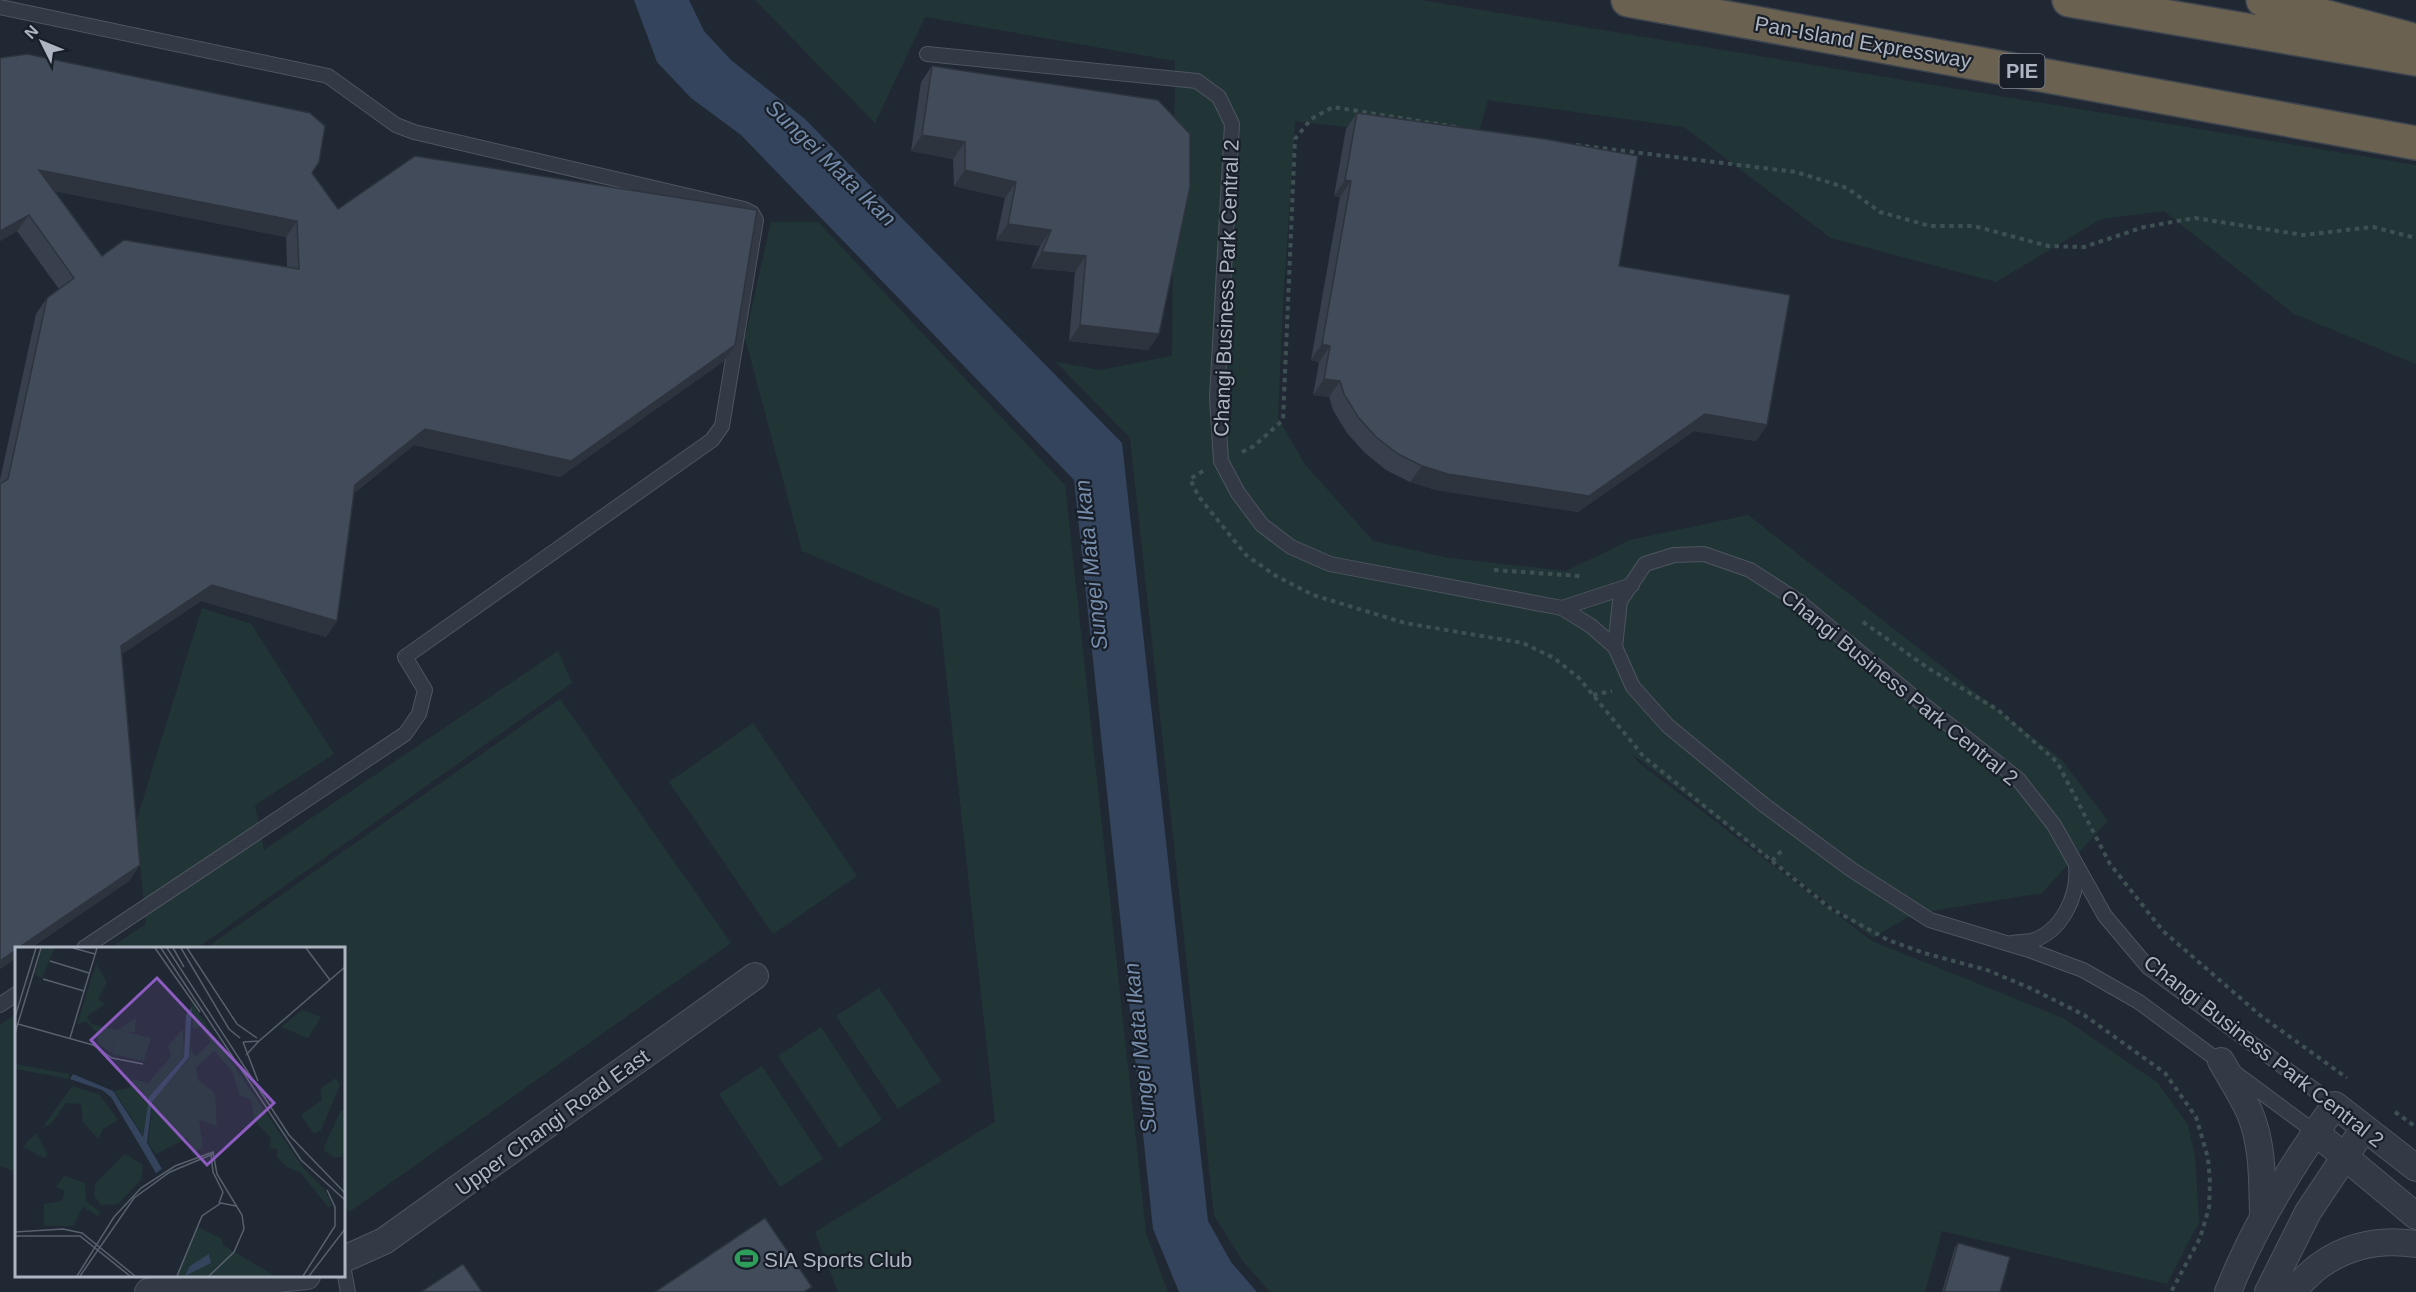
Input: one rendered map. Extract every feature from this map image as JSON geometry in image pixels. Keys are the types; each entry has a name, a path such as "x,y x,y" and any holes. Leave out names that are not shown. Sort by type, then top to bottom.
{"highway":[{"name":"Pan-Island Expressway","path":"1628,0 2416,143"},
{"path":"2069,0 2416,59"},
{"path":"2263,0 2416,41"}],"street":[{"name":"Upper Changi Road East","path":"345,1259 384,1241 755,976"},
{"name":"Changi Business Park Central 2","path":"2221,1061 2249,1111 2258,1141 2262,1168 2263,1216"},
{"name":"Changi Business Park Central 2","path":"2335,1105 2416,1168"},
{"path":"2228,1292 2283,1179 2335,1105"},
{"path":"2268,1292 2308,1212 2364,1128"},
{"name":"Changi Business Park Central 2","path":"2315,1132 2416,1216"},
{"path":"2291,1292 2322,1264 2356,1247 2391,1240 2416,1244"},
{"path":"148,1292 233,1288 296,1277"}],"lane":[{"path":"0,7 328,76 396,125 414,132 744,209 752,213 756,220 722,426 718,433 702,447 405,657 425,690 420,714 405,734 85,947"},
{"name":"Changi Business Park Central 2","path":"927,54 1197,81 1219,97 1232,124 1217,398 1221,461 1238,493 1262,525 1291,547 1330,564 1562,608 1591,626 1615,647 1633,687 1668,726 1764,805 1852,870 1930,920 2010,944 2083,970 2139,1002 2315,1132"},
{"name":"Changi Business Park Central 2","path":"1615,647 1620,602 1645,564 1674,555 1704,554 1750,570 1798,601 1910,694 2018,779 2054,825 2105,916 2148,967 2335,1105"},
{"path":"1562,608 1632,585"},
{"path":"2010,944 2033,940 2051,929 2066,911 2074,895 2077,877 2076,864"},
{"path":"0,1005 15,995"},
{"path":"345,1276 348,1292"}],"path":[{"path":"1457,127 1333,107 1311,119 1295,139 1283,420 1254,446 1190,479 1199,497 1246,555 1276,576 1313,595 1405,623 1523,643 1554,658 1579,678 1644,757 1830,908 1888,940 1924,953 1987,970 2052,999 2084,1015 2165,1073 2196,1117 2208,1158 2210,1182 2209,1208 2200,1238 2171,1292"},
{"path":"1571,144 1796,172 1847,188 1880,212 1930,225 1974,226 2048,246 2084,247 2144,227 2195,218 2303,235 2373,227 2416,238"},
{"path":"1491,569 1578,576 1589,573"},
{"path":"1862,621 1928,668 1998,710 2057,762 2110,864 2163,931 2261,1016 2355,1083"},
{"path":"2390,1109 2416,1127"}],"shaded area":[{"path":"755,0 1421,0 2416,165 2416,364 2294,314 2164,211 2101,219 1996,282 1831,238 1684,127 1488,100 1476,143 1295,121 1278,418 1304,463 1373,541 1449,558 1566,571 1630,540 1748,515 2062,760 2108,821 2042,893 1913,914 1873,938 1631,753 1639,763 1872,941 2063,1018 2158,1083 2188,1125 2195,1157 2199,1222 2167,1284 1942,1231 1925,1292 1270,1292 1242,1260 1214,1215 1130,438 1056,362 1100,370 1172,356 1175,61 925,17 875,123"},
{"path":"771,222 818,222 1065,485 1146,1233 1168,1292 838,1292 815,1232 995,1122 939,609 802,551 745,338"},
{"path":"202,608 251,624 334,754 255,805 264,850 558,651 572,683 198,947 112,947 146,924 136,822"},
{"path":"560,699 731,943 349,1212 345,1206 345,947 207,947"},
{"path":"753,723 857,876 773,934 669,782"},
{"path":"879,988 941,1081 898,1109 836,1016"},
{"path":"15,1015 15,1172 0,1166 0,1025"},
{"path":"821,1027 882,1120 839,1148 778,1056"},
{"path":"762,1066 823,1159 780,1187 719,1094"}],"water":[{"name":"Sungei Mata Ikan","path":"634,0 689,0 704,31 731,60 805,119 1122,443 1208,1221 1231,1262 1257,1292 1179,1292 1153,1229 1074,480 741,135 691,98 657,62"}],"building":[{"path":"27,54 310,113 325,126 319,162 312,173 338,209 415,156 757,210 735,345 571,461 425,429 355,485 337,621 212,585 121,646 140,865 19,947 15,947 15,951 0,961 0,484 8,479 47,298 74,278 29,215 0,231 0,58","holes":["39,170 297,221 299,269 124,240 102,256"]},
{"path":"932,66 1158,100 1190,134 1190,187 1159,334 1080,325 1086,256 1042,252 1051,230 1008,224 1016,182 965,170 965,142 922,135"},
{"path":"1357,113 1545,139 1638,156 1619,266 1790,295 1767,425 1705,414 1589,496 1448,474 1422,466 1398,454 1376,437 1358,417 1344,394 1340,381 1324,379 1330,346 1322,344 1351,181 1345,180"},
{"name":"SIA Sports Club","path":"765,1218 812,1287 804,1292 655,1292"},
{"path":"1958,1243 2010,1257 2000,1292 1944,1292"},
{"path":"463,1264 482,1292 421,1292"}],"place":[{"name":"SIA Sports Club","path":"746,1259"}]}
